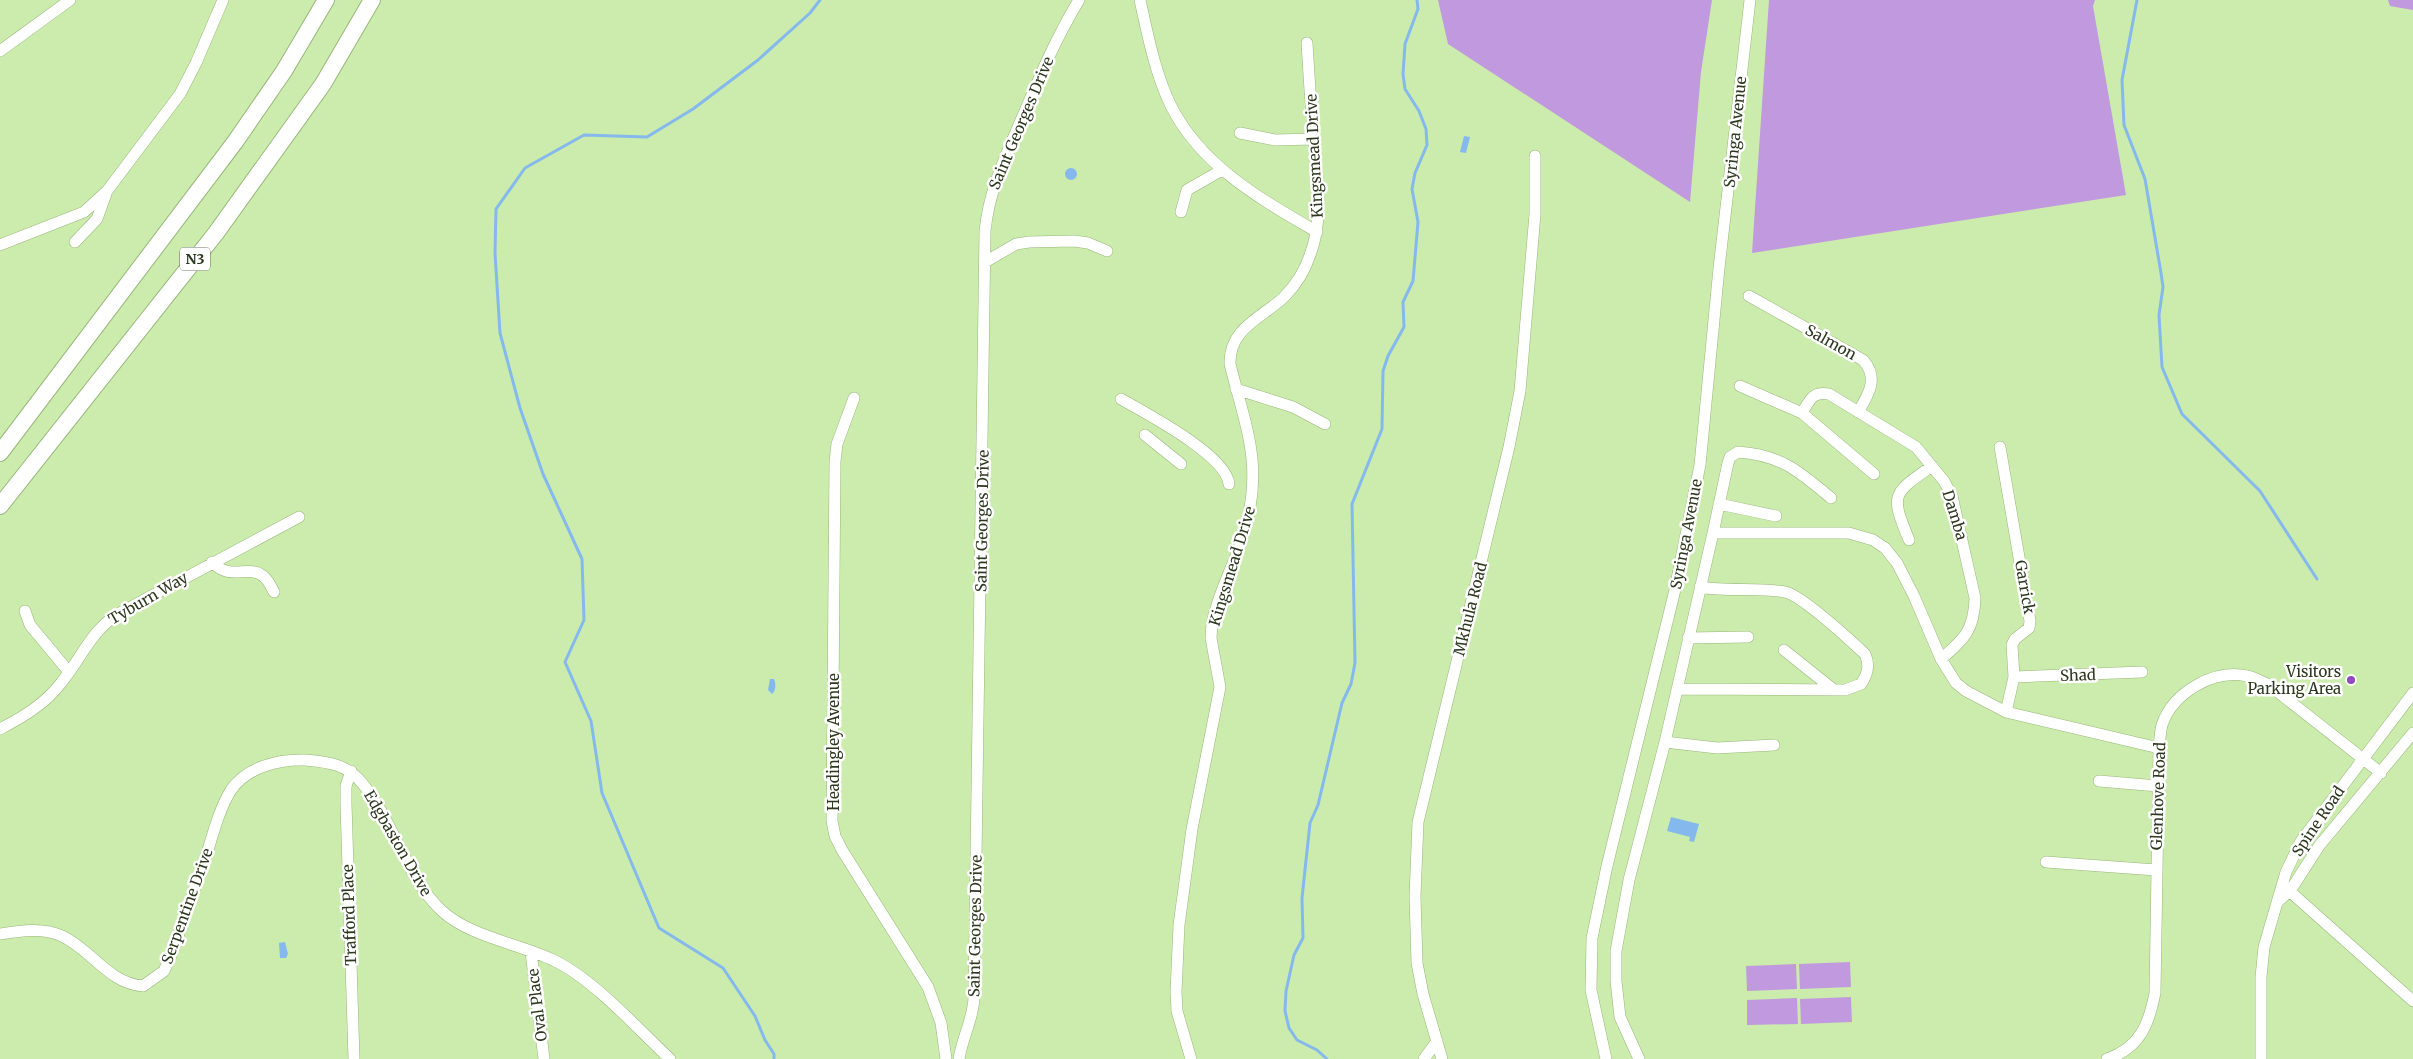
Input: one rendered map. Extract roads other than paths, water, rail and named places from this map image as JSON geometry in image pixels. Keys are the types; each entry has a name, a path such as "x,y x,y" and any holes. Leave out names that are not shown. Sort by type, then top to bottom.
{"highway":[{"name":"N3","path":"0,453 234,142 284,71 326,0"},
{"name":"N3","path":"0,506 216,233 323,84 372,0"}],"street":[{"path":"0,51 70,0"},
{"path":"0,245 84,212 107,192 180,94 196,63 223,0"},
{"name":"Saint Georges Drive","path":"959,1059 961,1047 970,1023 974,998 986,214 992,191 1044,66 1079,0"},
{"path":"1140,0 1157,71 1172,107 1184,128 1205,154 1248,191 1317,232"},
{"name":"Syringa Avenue","path":"1606,1059 1591,990 1592,938 1607,866 1674,594 1700,465 1719,268 1750,0"},
{"name":"Kingsmead Drive","path":"1191,1059 1178,1011 1176,992 1178,925 1185,870 1220,687 1211,638 1212,624 1244,534 1254,478 1252,448 1230,364 1231,345 1248,325 1284,297 1300,278 1310,256 1317,232 1318,200 1307,43"},
{"path":"1240,133 1275,140 1313,139"},
{"name":"Mkhula Road","path":"1442,1059 1423,994 1417,963 1415,896 1418,822 1509,447 1520,391 1535,214 1535,156"},
{"path":"1181,212 1187,190 1222,170"},
{"path":"75,242 97,219 107,192"},
{"path":"1292,218 1309,217 1315,209 1318,200"},
{"path":"1292,218 1308,237 1310,256"},
{"path":"985,262 1016,244 1029,242 1074,241 1088,243 1107,251"},
{"name":"Salmon","path":"1749,296 1863,360 1872,372 1872,379 1870,390 1858,412"},
{"path":"1740,386 1802,413 1874,474"},
{"path":"1236,389 1293,407 1325,424"},
{"name":"Damba","path":"1802,413 1810,400 1820,392 1829,394 1916,447 1932,466 1952,496 1975,598 1974,616 1970,630 1964,638 1941,659"},
{"name":"Headingley Avenue","path":"854,398 837,444 835,461 832,821 835,836 842,850 928,987 941,1023 946,1059"},
{"path":"1121,399 1211,457 1227,474 1229,484"},
{"path":"1145,435 1181,464"},
{"name":"Garrick","path":"2000,447 2030,621 2029,628 2015,639 2012,645 2014,677 2006,712"},
{"path":"1639,1059 1620,1017 1616,981 1616,951 1629,880 1665,742 1730,457 1738,452 1765,456 1787,463 1831,498"},
{"path":"1909,540 1897,510 1898,493 1905,484 1932,466"},
{"path":"1719,504 1776,516"},
{"name":"Tyburn Way","path":"0,729 24,716 44,701 69,672 101,625 212,562 299,517"},
{"path":"1713,534 1849,534 1873,540 1885,548 1897,563 1914,596 1941,659 1956,683 1966,691 2006,712 2159,748"},
{"path":"212,562 224,572 257,572 265,577 274,592"},
{"path":"1677,689 1851,689 1861,684 1868,670 1865,654 1795,596 1779,592 1722,591 1700,587"},
{"path":"25,611 30,625 69,672"},
{"path":"1688,638 1748,637"},
{"path":"1784,650 1834,690"},
{"name":"Shad","path":"2014,677 2142,672"},
{"name":"Glenhove Road","path":"2107,1059 2124,1050 2137,1039 2150,1019 2155,993 2159,748 2162,725 2173,706 2188,690 2206,681 2225,675 2247,676 2269,685 2381,774"},
{"name":"Spine Road","path":"2286,888 2301,841 2413,693"},
{"name":"Spine Road","path":"2261,1059 2260,977 2264,947 2277,902 2319,846 2381,774 2413,733"},
{"path":"1665,742 1717,748 1774,745"},
{"name":"Serpentine Drive","path":"0,934 19,931 47,932 62,936 113,976 130,985 143,986 164,971 220,814 232,790 252,772 274,762 317,761 341,766 350,772"},
{"name":"Edgbaston Drive","path":"350,772 372,794 430,899 443,912 459,923 554,960 574,971 670,1059"},
{"name":"Trafford Place","path":"350,772 346,786 346,804 354,1059"},
{"path":"2099,780 2158,786"},
{"path":"2046,862 2156,870"},
{"path":"2286,888 2413,1001"},
{"name":"Oval Place","path":"531,952 544,1059"},
{"path":"1424,1059 1437,1041"}],"water":[{"path":"1464,136 1470,137 1466,153 1460,152"},
{"path":"1069,168 1073,168 1077,174 1073,180 1069,180 1065,176 1065,172"},
{"path":"770,679 774,679 775,683 775,689 772,694 768,690"},
{"path":"1671,817 1699,824 1694,842 1689,841 1690,837 1667,831"},
{"path":"285,942 288,954 286,958 280,958 279,943"}],"waterway":[{"path":"774,1059 774,1054 765,1040 755,1016 723,968 659,928 602,793 591,721 565,662 584,620 582,559 543,474 520,408 500,333 495,253 496,209 525,168 584,135 647,137 693,109 758,60 810,13 820,0"},
{"path":"1327,1059 1317,1050 1297,1040 1289,1028 1285,1011 1286,991 1294,955 1303,938 1302,898 1310,823 1318,805 1342,703 1351,684 1355,663 1352,504 1382,429 1383,371 1388,356 1404,327 1403,302 1413,281 1418,222 1412,189 1415,173 1427,145 1426,129 1419,111 1405,89 1403,74 1405,44 1418,9 1417,0"},
{"path":"2137,0 2122,80 2124,125 2145,179 2161,273 2163,287 2159,315 2162,367 2182,414 2260,491 2317,579"}],"place":[{"name":"Visitors Parking Area","path":"2351,680"}]}
